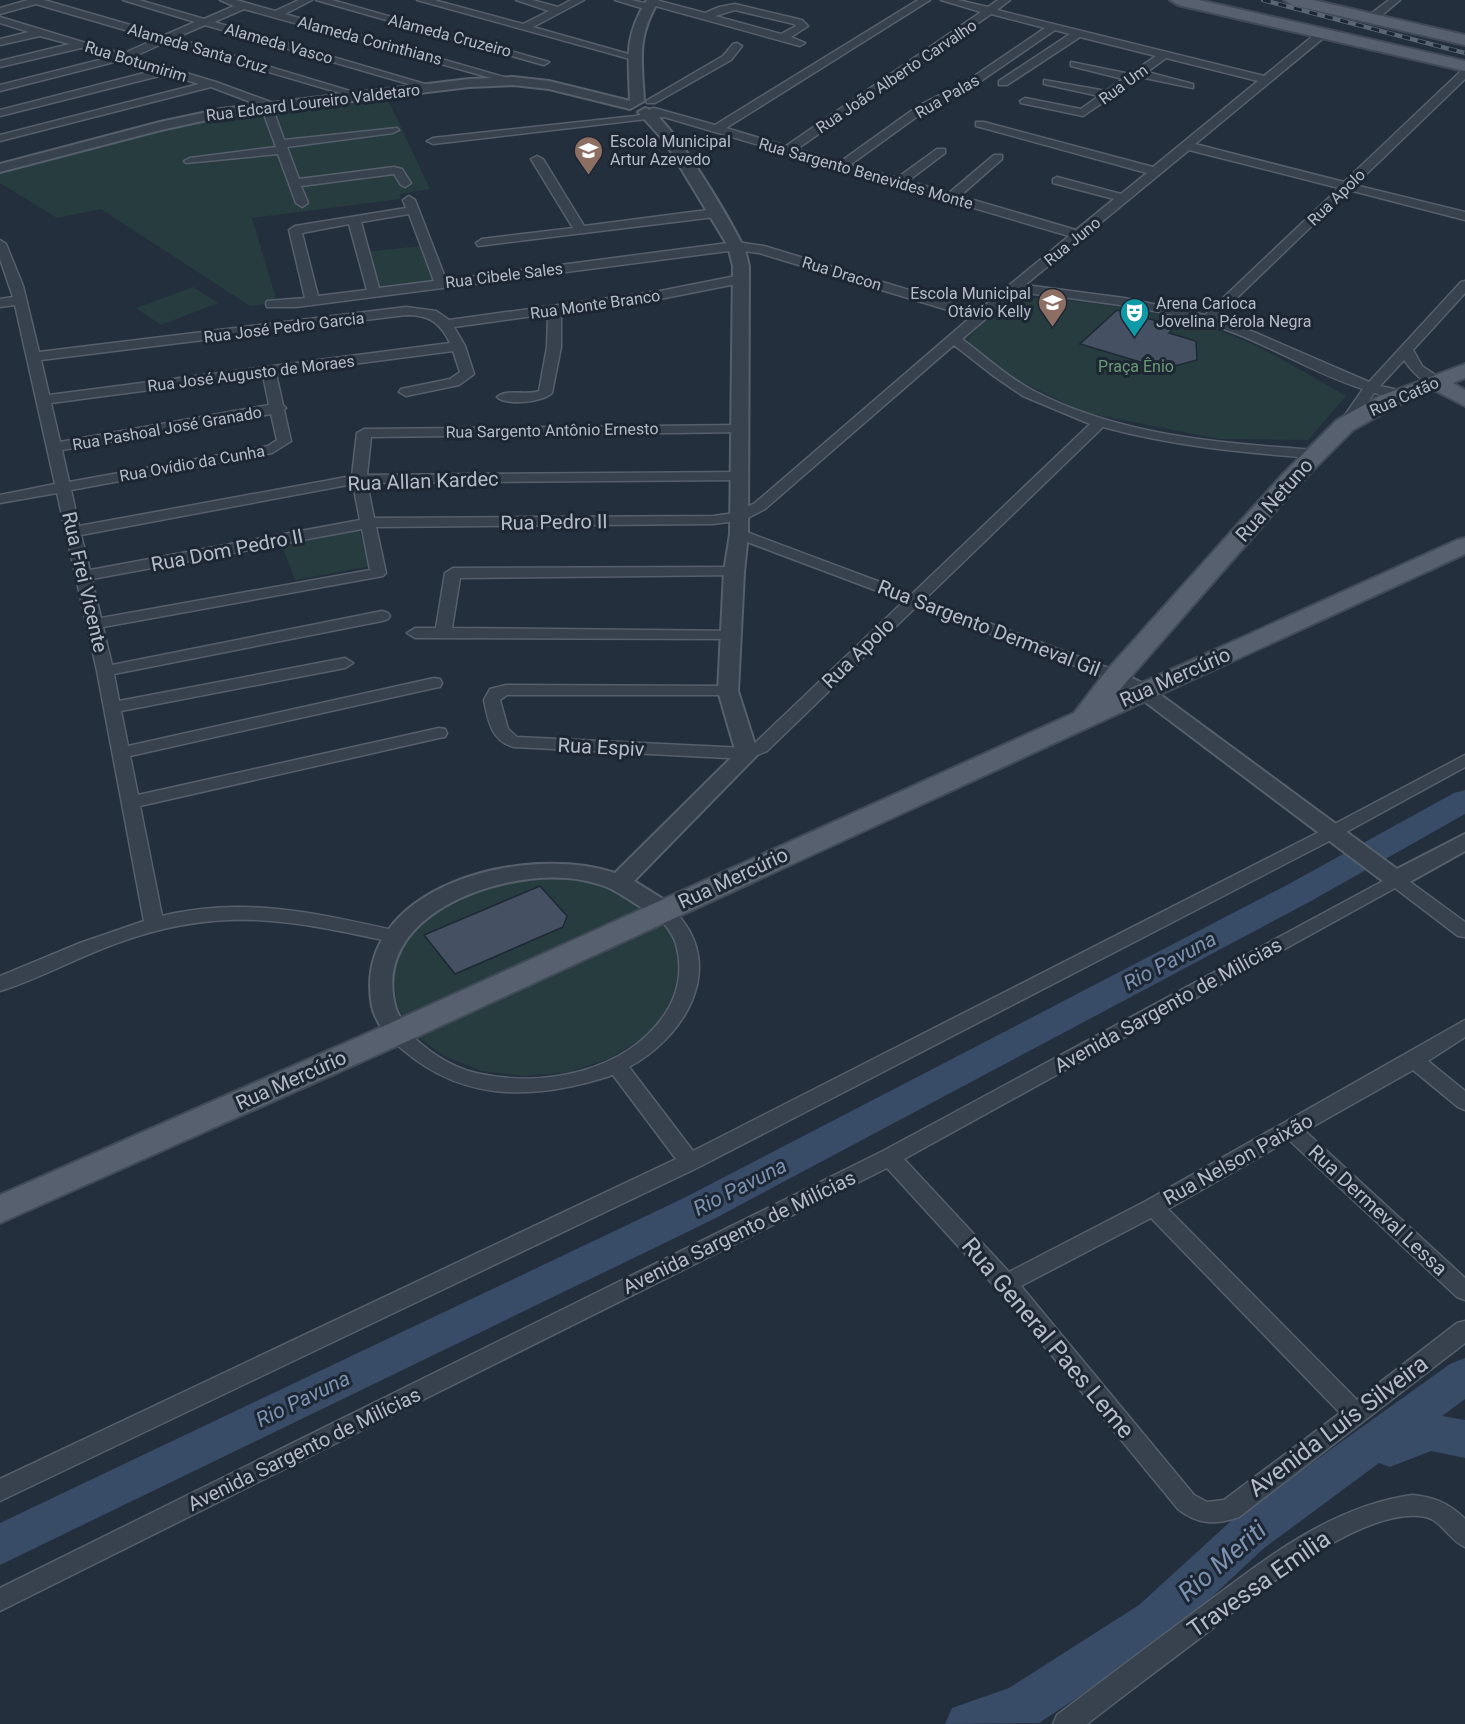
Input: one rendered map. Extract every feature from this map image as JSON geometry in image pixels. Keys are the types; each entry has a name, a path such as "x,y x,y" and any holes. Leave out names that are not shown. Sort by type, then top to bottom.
{"main road":[{"path":"1178,0 1465,66"},
{"path":"1292,0 1465,40"},
{"name":"Rua Catão","path":"1345,425 1403,395 1465,370"},
{"path":"1436,382 1465,399"},
{"name":"Rua Netuno","path":"1085,717 1116,676 1316,454 1345,425"},
{"name":"Rua Mercúrio","path":"0,1210 397,1033 663,909 1465,545"},
{"path":"1148,641 1160,657 1186,672"}],"street":[{"path":"0,11 38,0"},
{"name":"Alameda Santa Cruz","path":"38,0 358,95"},
{"name":"Alameda Vasco","path":"128,0 430,87"},
{"name":"Alameda Corinthians","path":"225,0 513,80"},
{"path":"276,14 307,0"},
{"name":"Alameda Cruzeiro","path":"321,0 544,62 513,80"},
{"path":"422,0 634,57"},
{"path":"521,0 558,10"},
{"path":"523,28 579,0"},
{"path":"620,0 651,3 800,43"},
{"path":"715,130 925,0"},
{"path":"946,0 1266,80"},
{"name":"Rua João Alberto Carvalho","path":"786,151 1005,0"},
{"path":"1372,18 1395,0"},
{"path":"651,3 634,57 647,109 672,141 736,246 741,279 739,429 741,476 728,691 747,754"},
{"path":"0,88 123,57 244,5"},
{"path":"705,17 735,7 798,22 803,26 782,38"},
{"name":"Rua Botumirim","path":"0,20 212,84 269,106"},
{"name":"Rua Palas","path":"840,166 922,108 971,83 1053,27"},
{"path":"0,42 39,33"},
{"path":"1003,83 1079,33"},
{"name":"Rua Juno","path":"739,526 980,316 1323,33"},
{"path":"0,64 81,45"},
{"path":"433,141 647,109 727,58 737,46"},
{"name":"Rua Um","path":"1025,100 1081,113 1165,54"},
{"path":"1075,64 1189,86"},
{"path":"0,113 166,71"},
{"name":"Rua Apolo","path":"1207,320 1465,73"},
{"name":"Rua Edcard Loureiro Valdetaro","path":"0,168 171,123 269,106 430,87 513,80 549,85 647,109"},
{"path":"1048,82 1107,96"},
{"path":"0,138 212,84"},
{"path":"269,106 281,147 302,203"},
{"name":"Rua Sargento Benevides Monte","path":"647,109 1079,235"},
{"path":"980,124 1157,172"},
{"path":"190,161 393,130"},
{"path":"1188,146 1465,216"},
{"path":"898,183 941,151"},
{"path":"951,198 998,157"},
{"path":"537,159 580,230"},
{"path":"295,183 394,171 398,171 405,183"},
{"path":"1057,181 1124,198"},
{"path":"312,300 296,230 354,219 411,204 441,283"},
{"path":"482,243 715,213"},
{"path":"354,219 374,292"},
{"name":"Rua Frei Vicente","path":"0,244 6,273 20,300 84,576 123,752 154,924"},
{"name":"Rua Cibele Sales","path":"283,327 275,307 312,300 736,246"},
{"name":"Rua Dracon","path":"736,246 760,249 980,316"},
{"name":"Rua Monte Branco","path":"448,324 660,295 741,279"},
{"name":"Rua Netuno","path":"1345,425 1370,389 1465,285"},
{"path":"1015,288 1133,303 1207,320 1262,340 1329,373 1370,389 1403,395"},
{"path":"0,303 20,300"},
{"name":"Rua José Pedro Garcia","path":"34,357 415,310 435,313 448,324"},
{"path":"504,397 535,397 545,393 554,347 555,310"},
{"path":"406,392 463,379 467,374 448,324"},
{"path":"954,339 1027,392 1098,424 1194,444 1316,454"},
{"name":"Rua José Augusto de Moraes","path":"44,400 458,346"},
{"path":"1406,350 1411,362 1419,371 1436,382"},
{"name":"Rua Ovídio da Cunha","path":"63,487 272,449 284,441 279,408 269,371"},
{"name":"Rua Pashoal José Granado","path":"54,447 279,408"},
{"name":"Rua Apolo","path":"619,882 747,754 761,747 1098,424"},
{"name":"Rua Sargento Antônio Ernesto","path":"359,479 364,433 739,429"},
{"name":"Rua Allan Kardec","path":"73,532 359,479 741,476"},
{"path":"94,624 378,573 359,479"},
{"path":"0,499 63,487"},
{"name":"Rua Pedro II","path":"369,523 713,520 739,526"},
{"name":"Rua Dom Pedro II","path":"84,576 369,523"},
{"name":"Rua Sargento Dermeval Gil","path":"739,526 912,600 1116,676 1143,691 1391,876"},
{"path":"443,633 453,573 734,572"},
{"path":"105,671 382,616"},
{"path":"415,633 732,634"},
{"path":"113,707 345,663"},
{"path":"123,752 434,683"},
{"name":"Rua Espiv","path":"728,691 506,690 496,693 492,700 499,730 502,735 514,742 747,754"},
{"path":"132,802 439,734"},
{"path":"0,1490 690,1162 1336,835 1465,760"},
{"name":"Avenida Sargento de Milícias","path":"0,1600 890,1157 1391,876 1465,841"},
{"path":"532,869 592,874 619,882 643,894 663,909 681,934 690,962 687,991 674,1019 650,1045 617,1066 584,1078 547,1085 510,1086 487,1083 443,1069 416,1053 397,1033 385,1010 381,985 385,961 396,937 410,920 428,905 471,882 532,869"},
{"path":"1391,876 1465,931"},
{"path":"0,984 78,951 154,924 198,916 239,912 280,915 332,923 396,937"},
{"name":"Rua Nelson Paixão","path":"1006,1284 1153,1207 1291,1130 1414,1060 1465,1027"},
{"path":"1414,1060 1465,1102"},
{"path":"617,1066 690,1162"},
{"name":"Rua Dermeval Lessa","path":"1291,1130 1465,1291"},
{"name":"Rua General Paes Leme","path":"890,1157 1006,1284 1186,1502 1196,1510 1208,1514"},
{"path":"1153,1207 1355,1413"},
{"name":"Avenida Luís Silveira","path":"1208,1514 1231,1509 1465,1330"},
{"name":"Travessa Emilia","path":"1066,1724 1271,1569 1302,1547 1337,1530 1383,1510 1412,1504 1432,1508 1454,1524 1465,1536"}],"green space":[{"path":"387,98 430,189 400,194 400,199 252,218 277,302 250,306 101,209 57,218 0,183 0,174 193,123"},
{"path":"420,246 433,281 378,288 366,252"},
{"path":"193,287 218,303 161,325 136,308"},
{"name":"Praça Ênio","path":"1017,297 1107,305 1197,323 1254,345 1346,396 1308,440 1219,439 1083,412 1024,383 971,348 968,338 984,322"},
{"path":"359,530 370,566 295,580 282,546"},
{"path":"526,873 608,881 667,921 681,949 682,980 670,1011 645,1037 610,1058 569,1072 525,1076 482,1071 444,1056 416,1035 398,1008 393,979 400,949 418,922 448,899"}],"building":[{"name":"Arena Carioca Jovelina Pérola Negra","path":"1117,310 1175,326 1169,333 1196,341 1197,360 1171,367 1150,361 1147,364 1080,344"},
{"path":"540,886 567,916 563,927 455,974 424,935"}],"waterway":[{"name":"Rio Pavuna","path":"0,1545 698,1209 1299,893 1465,800"},
{"name":"Rio Meriti","path":"969,1724 1022,1707 1155,1620 1247,1535 1465,1376"},
{"path":"1390,1448 1430,1432 1465,1439"}],"railway":[{"path":"1263,0 1465,53"}],"place":[{"name":"Escola Municipal Artur Azevedo","path":"589,176"},
{"name":"Escola Municipal Otávio Kelly","path":"1052,328"},
{"name":"Arena Carioca Jovelina Pérola Negra","path":"1135,338"}]}
